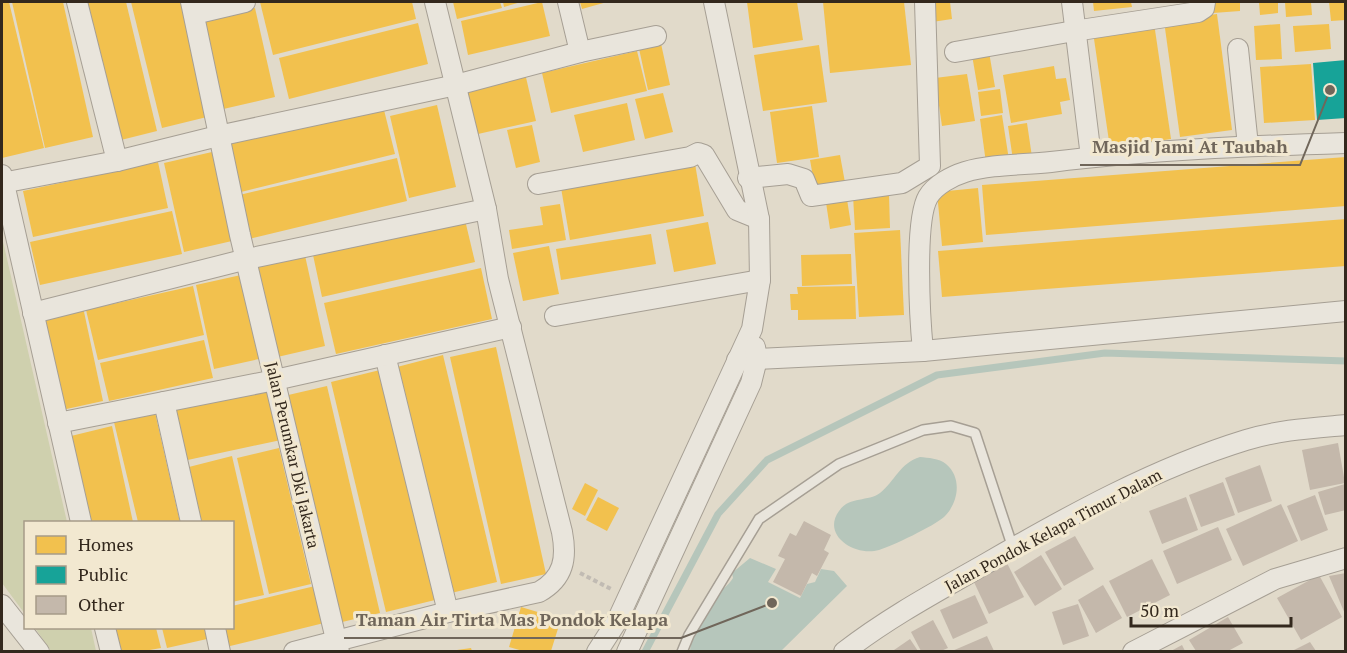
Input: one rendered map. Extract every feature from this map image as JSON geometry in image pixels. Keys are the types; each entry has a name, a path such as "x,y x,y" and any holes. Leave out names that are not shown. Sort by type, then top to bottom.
{"street":[{"path":"77,2 117,161"},
{"path":"193,8 245,2"},
{"path":"294,651 338,646 448,612 539,592 552,585 564,563 562,532 498,279 486,210 435,2"},
{"path":"568,2 580,52"},
{"path":"597,651 617,621 747,360 760,280 759,219 748,178 714,2"},
{"path":"748,178 788,174 804,179 811,196 902,183 930,166 925,2"},
{"path":"1072,2 1091,157"},
{"path":"955,52 1198,12 1204,8 1205,2"},
{"name":"Jalan Perumkar Dki Jakarta","path":"193,8 218,136 338,646"},
{"path":"81,521 2,180 117,161 218,136 456,85 580,52 656,36"},
{"path":"1239,49 1248,146"},
{"path":"923,351 919,308 921,220 927,197 942,182 966,172 1091,157 1346,142"},
{"path":"538,184 690,157 698,153 704,155 737,210 759,219"},
{"path":"33,313 247,259 486,210"},
{"path":"555,316 760,280"},
{"path":"747,360 923,351 1346,311"},
{"path":"58,423 275,380 511,327"},
{"path":"385,355 448,612"},
{"path":"636,647 751,383 747,360"},
{"path":"164,402 191,521"},
{"name":"Jalan Pondok Kelapa Timur Dalam","path":"844,651 888,619 1013,548 1143,479 1248,440 1289,431 1346,425"},
{"path":"1132,651 1275,579 1346,558"},
{"path":"2,604 39,651"},
{"path":"617,621 636,647"},
{"path":"106,629 111,651"},
{"path":"214,629 220,651"}],"lane":[{"path":"682,651 688,635 759,519 839,464 923,430 951,426 975,433 1013,548"}],"path":[{"path":"564,563 628,597"}],"green space":[{"path":"2,237 67,521 24,521 24,613 2,583"},
{"path":"36,629 91,629 96,651 51,651"}],"shaded area":[{"path":"920,457 943,462 955,476 957,491 949,512 913,535 879,550 861,550 844,542 834,529 835,520 843,506 880,493 907,463"},
{"path":"750,558 776,569 768,582 800,598 807,584 815,582 821,569 834,571 847,586 781,651 690,652 699,622 708,607 731,581 732,573"}],"building: Homes":[{"path":"2,2 9,2 44,148 2,158"},
{"path":"12,2 63,2 93,137 45,148"},
{"path":"87,2 126,2 157,131 121,140"},
{"path":"131,2 182,2 211,116 162,128"},
{"path":"260,2 412,2 416,19 273,55"},
{"path":"453,2 500,2 502,8 457,19"},
{"path":"503,2 521,2 504,7"},
{"path":"542,2 550,36 468,55 461,21"},
{"path":"580,2 607,2 582,9"},
{"path":"747,2 797,2 803,40 753,48"},
{"path":"823,2 904,2 911,65 830,73"},
{"path":"929,2 950,2 952,19 932,22"},
{"path":"1093,2 1131,2 1132,7 1094,11"},
{"path":"1212,2 1240,2 1240,11 1213,13"},
{"path":"1259,2 1278,2 1278,13 1260,15"},
{"path":"1285,2 1311,2 1312,15 1286,17"},
{"path":"1329,2 1346,2 1346,20 1331,21"},
{"path":"255,8 275,97 219,110 198,21"},
{"path":"1217,14 1232,130 1180,137 1164,21"},
{"path":"418,23 428,64 289,99 279,58"},
{"path":"1154,23 1171,139 1110,148 1093,32"},
{"path":"1280,24 1282,59 1256,60 1254,26"},
{"path":"1329,24 1331,49 1295,52 1293,26"},
{"path":"660,39 670,85 648,90 638,44"},
{"path":"819,45 827,102 763,111 754,55"},
{"path":"637,51 647,91 551,113 542,73"},
{"path":"989,52 995,87 978,90 972,55"},
{"path":"1311,64 1315,120 1264,123 1260,67"},
{"path":"1054,66 1056,79 1066,78 1070,100 1060,102 1062,114 1011,123 1003,75"},
{"path":"525,73 536,121 478,134 466,87"},
{"path":"967,74 975,121 942,126 935,78"},
{"path":"1000,89 1003,113 981,116 978,92"},
{"path":"663,93 673,132 645,139 635,99"},
{"path":"382,102 395,154 237,193 224,141"},
{"path":"627,103 635,140 583,152 574,115"},
{"path":"437,105 456,187 409,198 390,116"},
{"path":"812,106 819,157 777,163 770,112"},
{"path":"1002,115 1009,160 986,163 980,119"},
{"path":"1027,123 1032,157 1013,160 1008,126"},
{"path":"532,125 540,162 516,168 507,130"},
{"path":"212,152 232,241 184,252 164,163"},
{"path":"840,155 846,188 816,193 810,160"},
{"path":"1346,157 1346,206 986,235 982,185"},
{"path":"397,158 407,201 245,240 235,196"},
{"path":"694,158 704,216 570,240 560,182"},
{"path":"158,162 168,208 33,237 23,191"},
{"path":"978,188 983,242 942,246 937,192"},
{"path":"846,193 851,225 830,229 825,196"},
{"path":"889,194 890,228 855,230 853,196"},
{"path":"560,204 566,240 512,249 509,230 543,225 540,207"},
{"path":"172,211 182,254 40,285 30,242"},
{"path":"1346,219 1346,266 942,297 938,251"},
{"path":"465,220 475,262 322,297 313,255"},
{"path":"708,222 716,264 674,272 666,230"},
{"path":"900,230 904,315 859,317 854,233"},
{"path":"651,234 656,264 561,280 556,249"},
{"path":"549,246 559,294 523,301 513,253"},
{"path":"304,251 325,346 273,358 252,262"},
{"path":"851,254 852,284 802,286 801,255"},
{"path":"481,268 492,319 336,354 324,303"},
{"path":"241,275 259,359 214,369 196,285"},
{"path":"193,286 204,335 98,360 86,310"},
{"path":"855,286 856,319 798,320 798,310 791,310 790,294 798,294 797,287"},
{"path":"83,307 103,401 62,410 41,317"},
{"path":"204,340 213,378 109,401 100,363"},
{"path":"496,347 546,574 501,584 450,357"},
{"path":"443,355 497,582 451,593 397,367"},
{"path":"380,370 435,600 386,612 331,382"},
{"path":"327,386 380,613 338,623 284,396"},
{"path":"269,388 281,440 183,461 172,409"},
{"path":"154,408 180,521 138,521 113,418"},
{"path":"112,426 133,521 90,521 71,436"},
{"path":"279,448 311,584 269,594 237,458"},
{"path":"232,456 264,595 234,602 234,521 194,521 181,469"},
{"path":"585,483 598,490 585,516 572,509"},
{"path":"598,497 619,508 607,531 586,520"},
{"path":"315,586 324,623 226,647 221,629 234,629 234,606"},
{"path":"521,607 561,619 551,651 523,651 509,647"},
{"path":"113,629 156,629 161,648 144,651 118,651"},
{"path":"162,629 205,629 207,639 167,648"},
{"path":"471,648 472,651 457,651 457,650"}],"building: Public":[{"path":"1346,60 1346,118 1317,120 1313,63"}],"building: Other":[{"path":"1338,443 1345,483 1310,490 1302,450"},
{"path":"1260,465 1272,501 1238,513 1225,478"},
{"path":"1223,482 1235,515 1201,527 1189,495"},
{"path":"1345,484 1346,510 1325,515 1318,492"},
{"path":"1315,495 1328,530 1301,541 1287,506"},
{"path":"1186,497 1198,530 1162,544 1149,511"},
{"path":"1281,504 1298,541 1243,566 1226,529"},
{"path":"804,521 831,535 824,550 829,553 817,576 812,573 801,596 773,582 785,559 778,556 790,533 796,536"},
{"path":"1218,527 1232,560 1177,584 1163,551"},
{"path":"1075,536 1094,569 1064,586 1045,552"},
{"path":"1041,555 1062,589 1035,606 1014,572"},
{"path":"1152,559 1170,595 1127,617 1109,581"},
{"path":"1007,563 1024,597 989,614 973,580"},
{"path":"1346,573 1346,614 1345,614 1329,576"},
{"path":"1319,575 1342,617 1301,640 1277,598"},
{"path":"1103,585 1122,618 1096,633 1078,600"},
{"path":"975,595 988,623 953,639 940,610"},
{"path":"1078,604 1089,636 1063,645 1052,612"},
{"path":"1228,617 1243,643 1228,651 1196,651 1189,640"},
{"path":"933,620 948,648 941,651 921,651 911,632"},
{"path":"987,636 994,651 952,651"},
{"path":"910,639 918,651 894,650"},
{"path":"1310,642 1316,651 1292,651"},
{"path":"1182,645 1185,651 1171,651"}],"waterway":[{"path":"645,652 718,514 767,460 937,375 1105,353 1346,361"}],"place":[{"name":"Masjid Jami At Taubah","path":"1330,90"},
{"name":"Taman Air Tirta Mas Pondok Kelapa","path":"772,603"}]}
